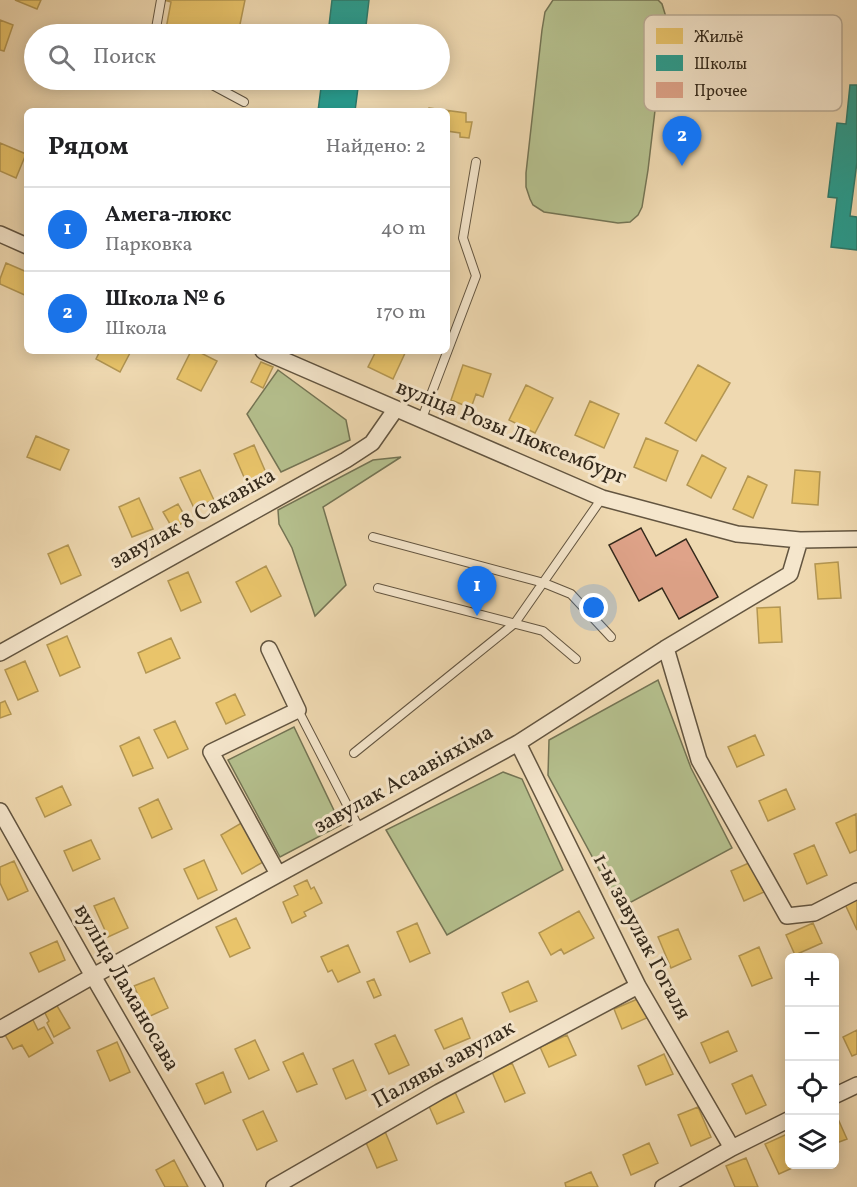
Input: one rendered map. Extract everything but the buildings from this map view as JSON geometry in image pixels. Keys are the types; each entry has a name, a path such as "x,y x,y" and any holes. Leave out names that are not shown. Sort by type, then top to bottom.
{"street":[{"path":"0,234 24,245"},
{"name":"вуліца Розы Люксембург","path":"270,354 602,498 737,534 800,540 857,539"},
{"name":"завулак 8 Сакавіка","path":"0,652 346,459 372,443 395,410"},
{"name":"завулак Асаавіяхіма","path":"0,1029 518,743 666,648 790,574 800,540"},
{"path":"666,648 699,760 787,916 814,913 857,891"},
{"path":"269,649 298,710 212,752 278,874"},
{"name":"1-ы завулак Гогаля","path":"518,743 638,986 732,1148"},
{"name":"вуліца Ламаносава","path":"0,811 215,1187"},
{"name":"Палявы завулак","path":"274,1187 439,1092 638,986"},
{"path":"839,1093 857,1084"},
{"path":"663,1187 785,1121"}],"lane":[{"path":"157,24 161,0"},
{"path":"222,90 244,102"},
{"path":"450,345 476,276 463,238 476,162"},
{"path":"421,421 446,354"},
{"path":"354,753 515,623 602,498"},
{"path":"373,537 544,583 571,594 611,637"},
{"path":"378,588 543,631 576,658"},
{"path":"298,710 360,830"}],"green space":[{"path":"553,0 658,0 662,4 665,15 644,15 644,111 655,111 642,207 638,215 630,222 618,223 544,212 533,205 530,199 526,187 526,173 545,12"},
{"path":"278,370 346,420 350,440 281,472 247,414"},
{"path":"401,457 323,507 346,585 315,616 292,548 279,524 278,510 373,460"},
{"path":"658,680 691,768 732,848 620,908 548,775 549,740"},
{"path":"294,727 341,825 280,857 228,760"},
{"path":"503,772 522,779 563,870 447,935 386,830"}],"place":[{"name":"Школа № 6","path":"682,166"},
{"name":"Амега-люкс","path":"477,616"}]}
